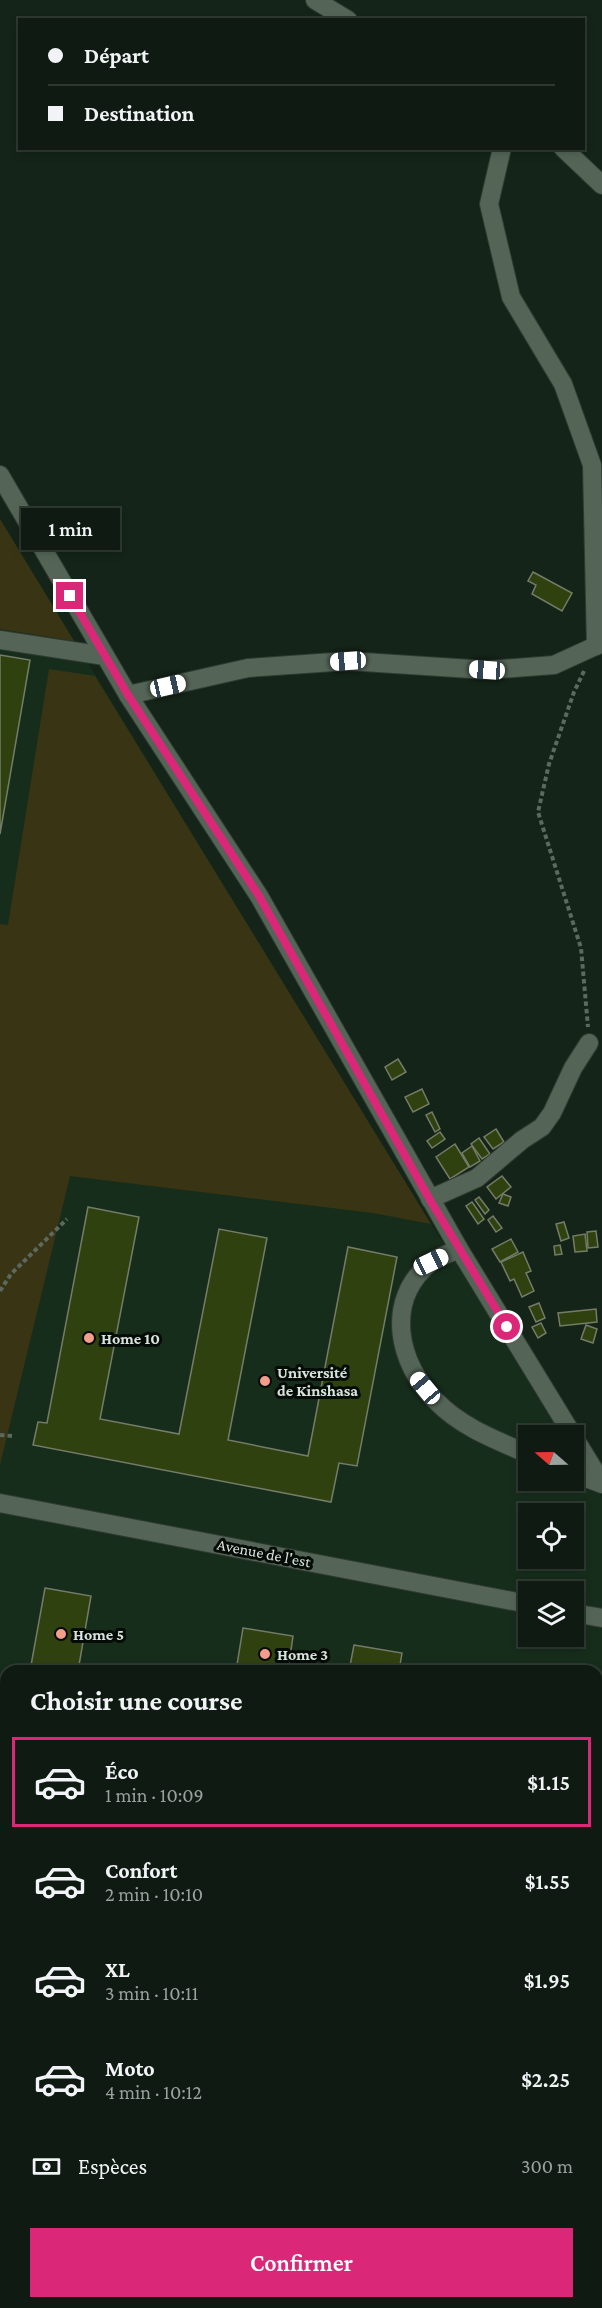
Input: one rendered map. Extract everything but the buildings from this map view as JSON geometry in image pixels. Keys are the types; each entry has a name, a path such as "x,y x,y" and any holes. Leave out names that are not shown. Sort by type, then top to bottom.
{"street":[{"path":"315,0 345,18"},
{"path":"128,695 248,668 348,661 487,670 554,665 599,644 592,465 563,384 511,297 489,204 502,150"},
{"path":"565,150 602,185"},
{"path":"0,475 128,695 259,896 430,1200 602,1483"},
{"path":"0,640 105,656"},
{"path":"430,1200 477,1178 522,1140 542,1127 552,1113 573,1068 589,1043"},
{"path":"459,1249 431,1262 411,1285 401,1310 401,1343 413,1374 436,1402 488,1437 518,1450"},
{"path":"584,1477 602,1483"},
{"name":"Avenue de l'est","path":"0,1503 518,1602"},
{"path":"584,1615 602,1618"}],"path":[{"path":"589,1043 581,948 538,812 549,764 571,702 599,644"},
{"path":"0,1291 11,1274 67,1219"},
{"path":"0,1435 12,1437"}],"shaded area":[{"name":"Université de Kinshasa","path":"0,519 431,1224 558,1425 518,1425 518,1491 584,1491 584,1468 602,1497 602,1665 0,1665"},
{"path":"0,519 74,641 0,629"},
{"path":"49,669 95,676 431,1224 373,1213 70,1176 0,1465 0,924 8,925"}],"place":[{"name":"Home 10","path":"89,1338"},
{"name":"Université de Kinshasa","path":"265,1381"},
{"name":"Home 5","path":"61,1634"},
{"name":"Home 3","path":"265,1654"}],"route":[{"path":"70,596 128,695 259,896 430,1200 507,1327"}]}
